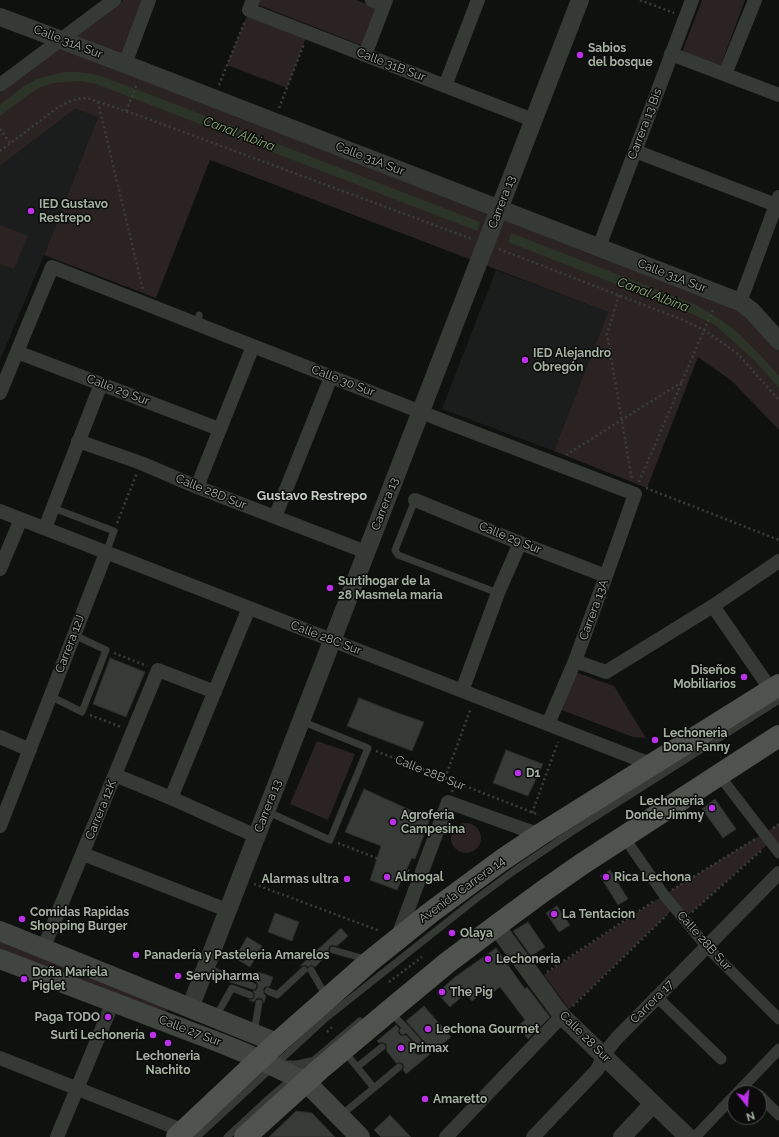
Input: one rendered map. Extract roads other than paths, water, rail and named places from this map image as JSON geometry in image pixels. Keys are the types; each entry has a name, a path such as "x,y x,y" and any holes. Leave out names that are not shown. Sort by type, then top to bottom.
{"main road":[{"name":"Avenida Carrera 14","path":"186,1135 272,1058 327,998 398,938 463,888 541,834 653,764 776,692"},
{"path":"244,1137 300,1079 343,1050 447,963 496,926 542,892 779,736"},
{"name":"Calle 27 Sur","path":"0,931 254,1033 272,1058 300,1079 360,1137"},
{"name":"Calle 27 Sur","path":"0,959 223,1044 272,1058"}],"street":[{"path":"0,85 114,0"},
{"path":"125,64 149,0"},
{"path":"445,86 478,0"},
{"name":"Carrera 13","path":"190,1008 580,0"},
{"name":"Carrera 13 Bis","path":"599,247 692,0"},
{"path":"725,74 755,0"},
{"path":"365,55 381,2"},
{"name":"Calle 31B Sur","path":"251,5 308,33 533,120"},
{"name":"Calle 31A Sur","path":"0,17 214,98 740,302 752,311 779,341"},
{"path":"671,54 779,95"},
{"path":"635,151 777,201 740,302"},
{"name":"Calle 30 Sur","path":"17,352 52,267 146,304 199,320 253,346 332,374 420,412 553,463 637,489"},
{"path":"197,486 253,346"},
{"path":"0,393 17,352"},
{"name":"Calle 29 Sur","path":"17,352 219,429"},
{"path":"275,517 332,374"},
{"path":"45,528 100,384"},
{"name":"Calle 28D Sur","path":"78,441 141,463 366,552"},
{"name":"Carrera 13A","path":"548,724 575,661 637,489"},
{"name":"Calle 29 Sur","path":"415,500 606,576"},
{"name":"Calle 28C Sur","path":"0,511 653,764"},
{"path":"0,569 21,519"},
{"path":"462,691 498,593 520,543"},
{"name":"Carrera 12J","path":"0,826 106,553"},
{"path":"575,661 606,672 713,606 779,561"},
{"path":"713,606 776,692"},
{"path":"171,798 249,608"},
{"name":"Carrera 12K","path":"44,949 158,670 215,692"},
{"path":"0,737 30,750"},
{"path":"115,775 256,836"},
{"path":"719,775 779,853"},
{"name":"Calle 28B Sur","path":"398,938 448,802 541,834"},
{"name":"Calle 28B Sur","path":"624,837 664,895 707,947 779,1019"},
{"path":"83,854 227,910"},
{"name":"Carrera 17","path":"534,1137 593,1074 602,1062 612,1043 779,873"},
{"name":"Calle 28 Sur","path":"496,926 565,1013 604,1057 688,1137"},
{"path":"657,997 721,1059"},
{"path":"57,1137 113,1002"},
{"path":"446,1137 565,1013"},
{"path":"744,1085 779,1049"},
{"path":"0,1058 186,1135"},
{"path":"747,1082 750,1085"},
{"path":"695,1137 727,1103"},
{"path":"767,1103 779,1115"},
{"path":"622,1137 653,1104"}],"lane":[{"path":"415,500 395,550 398,555 498,593"},
{"name":"Carrera 12J","path":"52,508 114,531 106,553"},
{"path":"50,696 82,712 106,650 74,635"},
{"path":"272,1058 326,1018 476,899 514,871 776,692"},
{"path":"266,811 330,840 368,748 300,721"},
{"path":"333,950 358,957 369,962"},
{"path":"206,967 234,980 253,986"},
{"path":"268,991 278,995 308,970 327,998"},
{"path":"215,1018 232,988 234,980"},
{"path":"232,988 250,995"},
{"path":"254,1033 259,1003"},
{"path":"389,1011 404,1029 423,1047 419,1050"},
{"path":"227,1137 267,1100 300,1079 312,1061 364,1018"},
{"path":"356,1066 382,1046"},
{"path":"343,1050 374,1088"},
{"path":"272,1058 297,1064 312,1061"},
{"path":"339,1116 399,1067"}],"water":[{"name":"Canal Albina","path":"64,72 79,72 98,75 128,86 480,222 479,227 477,231 96,84 80,81 54,83 41,87 0,116 0,105 24,86 37,79"},
{"name":"Canal Albina","path":"511,233 694,304 720,319 737,332 779,376 779,388 754,360 715,325 690,313 508,242"}],"place":[{"name":"Sabios del bosque","path":"580,55"},
{"name":"IED Gustavo Restrepo","path":"31,211"},
{"name":"IED Alejandro Obregón","path":"525,360"},
{"name":"Surtihogar de la 28 Masmela maria","path":"330,588"},
{"name":"Diseños Mobiliarios","path":"744,677"},
{"name":"Lechoneria Dona Fanny","path":"655,740"},
{"name":"D1","path":"518,773"},
{"name":"Lechoneria Donde Jimmy","path":"712,808"},
{"name":"Agroferia Campesina","path":"393,822"},
{"name":"Almogal","path":"387,877"},
{"name":"Rica Lechona","path":"606,877"},
{"name":"Alarmas ultra","path":"347,879"},
{"name":"La Tentacion","path":"554,914"},
{"name":"Comidas Rapidas Shopping Burger","path":"22,919"},
{"name":"Olaya","path":"452,933"},
{"name":"Panadería y Pasteleria Amarelos","path":"136,955"},
{"name":"Lechoneria","path":"488,959"},
{"name":"Servipharma","path":"178,976"},
{"name":"Doña Mariela Piglet","path":"24,979"},
{"name":"The Pig","path":"442,992"},
{"name":"Paga TODO","path":"108,1017"},
{"name":"Lechona Gourmet","path":"428,1029"},
{"name":"Surti Lechonería","path":"153,1035"},
{"name":"Lechoneria Nachito","path":"168,1043"},
{"name":"Primax","path":"401,1048"},
{"name":"Amaretto","path":"425,1099"}],"district":[{"name":"Gustavo Restrepo","path":"312,496"}]}
